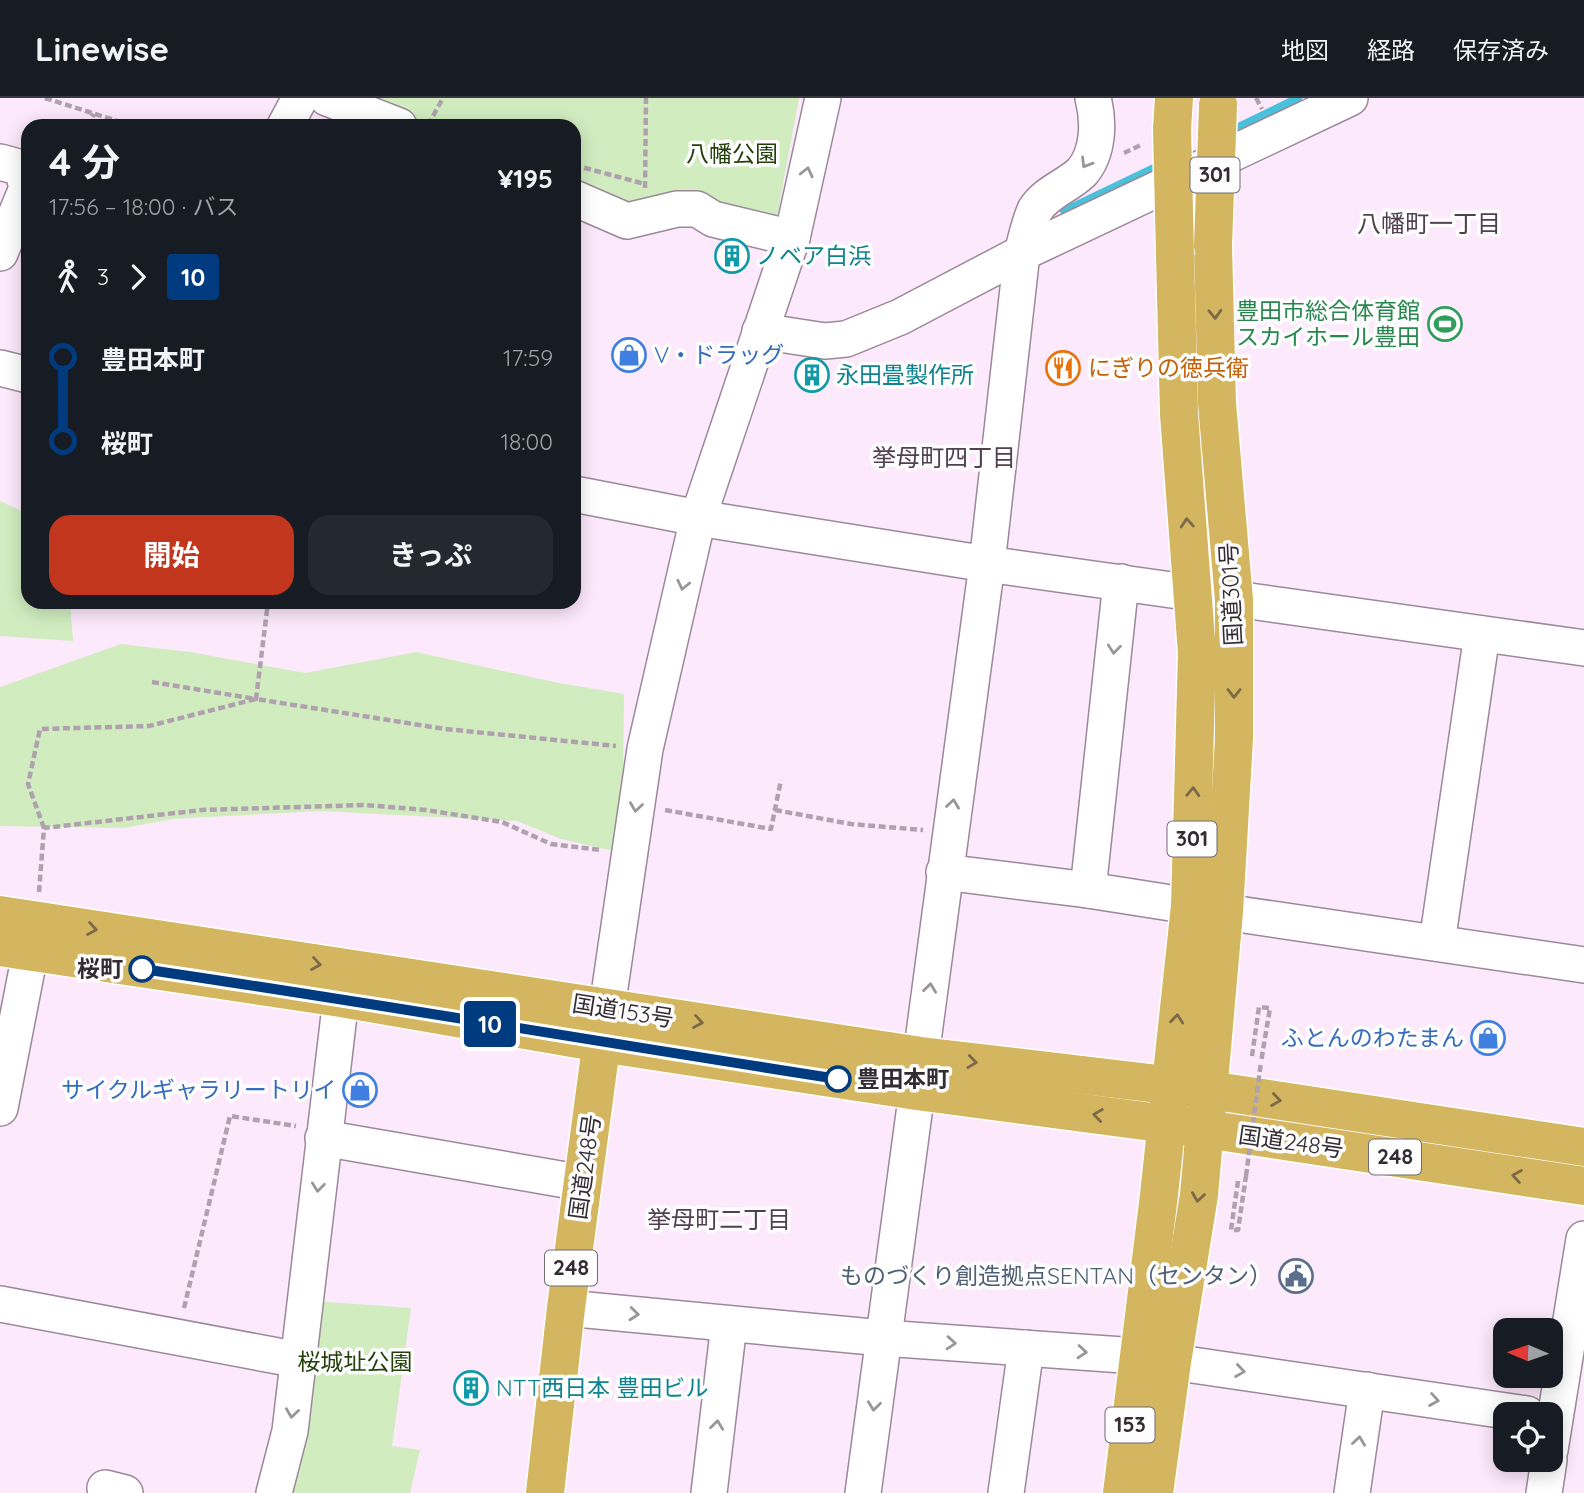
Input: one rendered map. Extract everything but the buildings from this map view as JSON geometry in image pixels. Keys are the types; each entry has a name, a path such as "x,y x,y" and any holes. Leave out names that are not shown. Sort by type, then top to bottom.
{"highway":[{"name":"国道301号","path":"1169,1086 1207,909 1234,739 1234,600 1217,403 1213,246 1218,102"},
{"name":"国道301号","path":"1173,114 1179,414 1197,653 1207,909 1209,1090"},
{"name":"国道153号","path":"17,934 341,998 604,1026"},
{"name":"国道153号","path":"17,934 919,1073 1166,1125 1205,1129"},
{"name":"国道248号","path":"545,1493 566,1308 604,1026"},
{"name":"国道153号","path":"919,1073 1209,1090"},
{"name":"153","path":"1154,1493 1160,1195 1169,1086"},
{"name":"国道248号","path":"1209,1090 1584,1147"},
{"name":"153","path":"1122,1493 1199,1195 1209,1090"},
{"name":"国道248号","path":"1205,1129 1584,1186"}],"street":[{"path":"289,119 300,98"},
{"path":"327,98 381,119"},
{"path":"604,1026 645,749 698,518 792,238 823,98"},
{"path":"863,1493 987,564 1021,253 1036,210 1053,192 1082,171 1095,146 1098,116 1093,98"},
{"path":"760,329 825,341 846,339 900,317 1021,253 1350,98"},
{"path":"0,162 21,168"},
{"path":"581,201 627,220 645,200 677,209 698,209 713,219 792,238"},
{"path":"0,253 21,202"},
{"path":"0,368 21,373"},
{"path":"581,496 698,518 987,564 1584,648"},
{"path":"1088,890 1121,582"},
{"path":"1437,943 1482,634"},
{"path":"944,872 1088,890 1584,965"},
{"path":"0,1108 17,934"},
{"path":"274,1493 290,1431 341,998"},
{"path":"323,1135 583,1183"},
{"path":"1557,1402 1584,1239"},
{"path":"0,1304 299,1360"},
{"path":"566,1308 883,1338 1155,1359 1367,1390 1493,1413"},
{"path":"709,1493 729,1324"},
{"path":"1006,1493 1026,1348"},
{"path":"1352,1493 1367,1390"},
{"path":"1544,1493 1547,1472"}],"path":[{"path":"45,98 110,119"},
{"path":"432,119 443,98"},
{"path":"581,168 645,200 646,98"},
{"path":"1256,98 1260,104"},
{"path":"91,119 94,114"},
{"path":"256,699 267,609"},
{"path":"152,682 445,729 645,749"},
{"path":"17,934 44,828 28,783 40,729 149,726 256,699"},
{"path":"637,805 771,830 781,780"},
{"path":"44,828 202,810 365,805 426,810 502,821 551,844 629,853"},
{"path":"775,810 851,824 950,832"},
{"path":"1238,1181 1231,1230 1238,1230 1270,1008 1259,1007 1252,1056"},
{"path":"177,1337 230,1116 323,1135"},
{"path":"1245,1166 1256,1162"}],"green space":[{"name":"八幡公園","path":"345,98 799,98 776,222 663,194 629,211 581,194 581,119 382,119"},
{"path":"0,501 21,511 21,609 71,609 73,641 0,636"},
{"path":"121,644 190,652 305,673 416,652 624,694 622,853 561,839 517,821 320,811 173,819 124,828 0,826 0,687"},
{"name":"桜城址公園","path":"314,1301 411,1308 392,1446 420,1450 410,1493 281,1493"}],"waterway":[{"path":"1228,132 1298,98"},
{"path":"1064,211 1162,164"}],"bus line":[{"name":"10","path":"142,969 341,998 601,1043 838,1079"}],"place":[{"name":"ノベア白浜","path":"732,256"},
{"name":"豊田市総合体育館 スカイホール豊田","path":"1445,324"},
{"name":"V・ドラッグ","path":"629,355"},
{"name":"にぎりの徳兵衛","path":"1063,368"},
{"name":"永田畳製作所","path":"812,375"},
{"name":"桜町","path":"142,969"},
{"name":"ふとんのわたまん","path":"1488,1038"},
{"name":"豊田本町","path":"838,1079"},
{"name":"サイクルギャラリートリイ","path":"360,1090"},
{"name":"ものづくり創造拠点SENTAN（センタン）","path":"1296,1276"},
{"name":"NTT西日本 豊田ビル","path":"471,1388"}],"district":[{"name":"八幡町一丁目","path":"1429,224"},
{"name":"挙母町四丁目","path":"944,458"},
{"name":"挙母町二丁目","path":"719,1220"}]}
